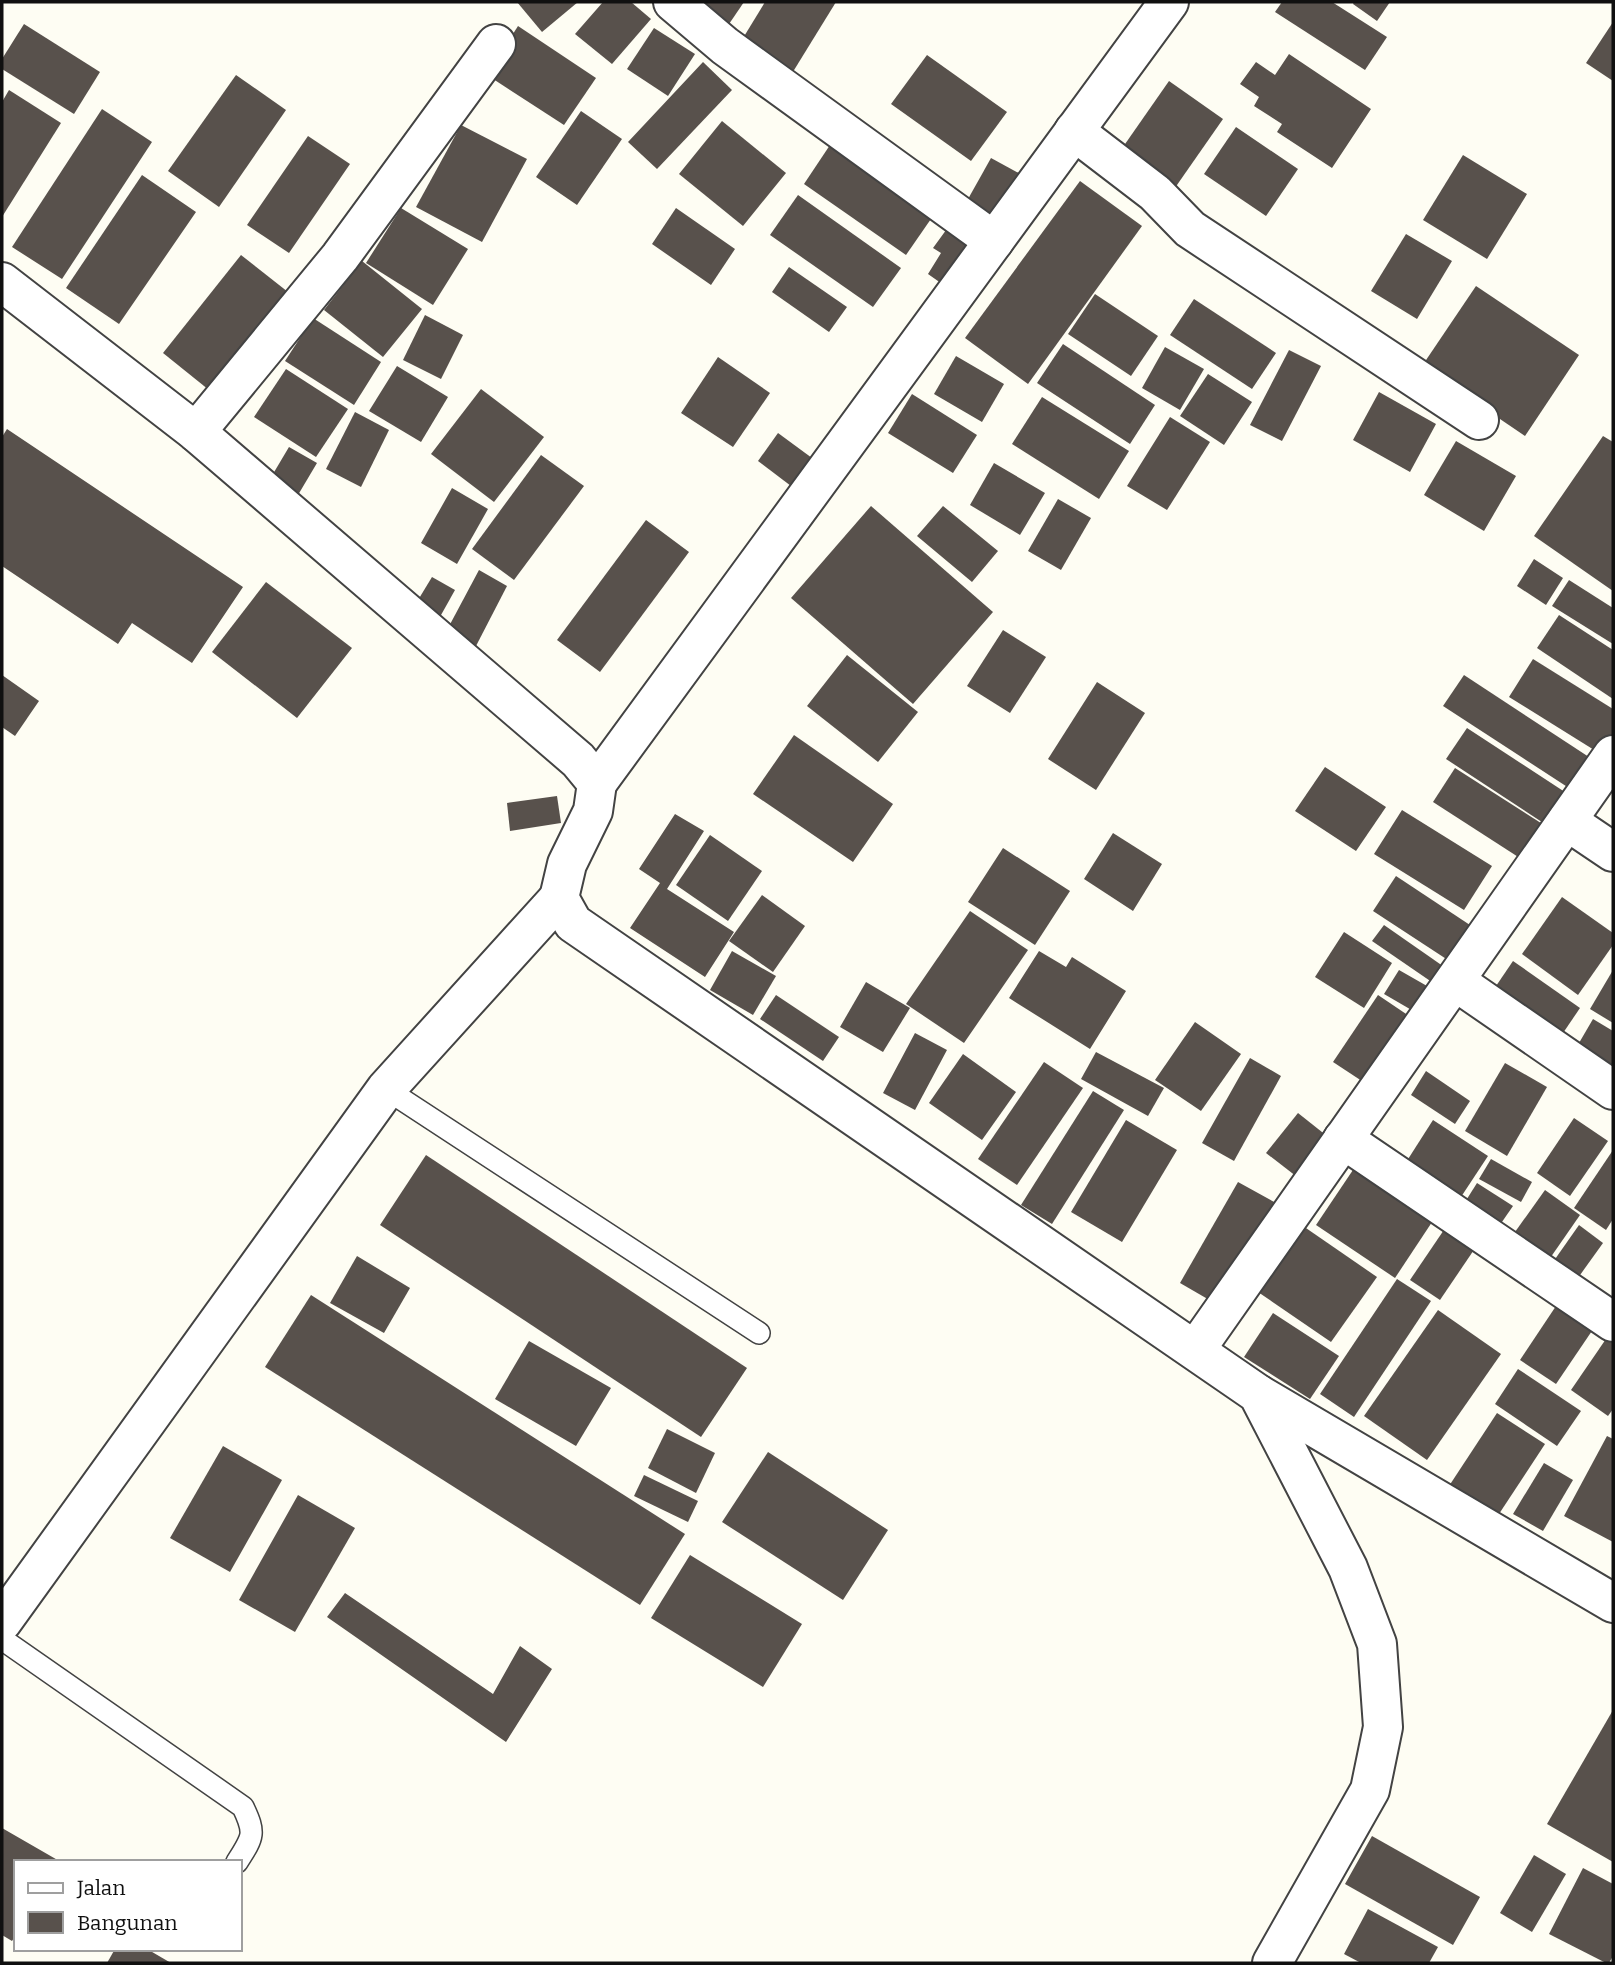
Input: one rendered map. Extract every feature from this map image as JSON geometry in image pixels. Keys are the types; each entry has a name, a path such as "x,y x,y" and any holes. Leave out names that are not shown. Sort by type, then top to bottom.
{"street":[{"path":"673,2 725,46 995,241"},
{"path":"2,1622 386,1089 559,898 566,864 593,811 597,783 1169,2"},
{"path":"196,432 340,257 496,44"},
{"path":"1074,131 1155,193 1190,229 1479,420"},
{"path":"2,282 196,432 578,760 597,783"},
{"path":"1196,1349 1613,755"},
{"path":"1567,821 1613,852"},
{"path":"559,898 573,923 1258,1394 1613,1603"},
{"path":"1455,981 1613,1090"},
{"path":"1343,1139 1613,1322"},
{"path":"1258,1394 1348,1568 1377,1644 1383,1727 1370,1790 1272,1963"}],"lane":[{"path":"386,1089 759,1333"},
{"path":"2,1639 243,1807 252,1826 251,1840 238,1860"}],"building":[{"path":"517,2 578,2 542,32"},
{"path":"603,2 631,2 651,19 612,64 575,34"},
{"path":"691,2 744,2 727,27"},
{"path":"765,2 836,2 791,75 740,43"},
{"path":"1282,2 1332,2 1387,37 1365,70 1275,12"},
{"path":"1390,2 1377,21 1353,4"},
{"path":"1613,22 1613,81 1586,63"},
{"path":"24,24 100,72 74,114 2,69 2,59"},
{"path":"518,26 596,78 564,125 487,75"},
{"path":"654,28 695,54 668,96 627,69"},
{"path":"1289,54 1371,109 1332,168 1277,132 1282,124 1254,106 1259,97 1240,84 1256,62 1275,75"},
{"path":"927,55 1007,112 971,161 891,104"},
{"path":"703,62 732,90 657,169 628,142"},
{"path":"236,75 286,110 219,207 168,171"},
{"path":"1169,81 1223,119 1170,195 1116,157"},
{"path":"9,90 61,123 2,217 2,102"},
{"path":"102,109 152,142 62,279 12,247"},
{"path":"581,111 622,139 577,205 536,177"},
{"path":"722,121 786,173 743,226 679,174"},
{"path":"461,125 527,159 482,242 416,207"},
{"path":"1236,127 1298,169 1266,216 1204,174"},
{"path":"308,136 350,164 289,253 247,225"},
{"path":"830,145 933,216 906,255 804,184"},
{"path":"1463,155 1527,194 1487,259 1423,220"},
{"path":"991,158 1026,177 997,228 963,208"},
{"path":"142,175 196,212 119,324 66,288"},
{"path":"1080,181 1142,226 1028,384 965,338"},
{"path":"798,195 901,268 873,307 770,235"},
{"path":"401,208 468,249 433,305 366,263"},
{"path":"676,208 735,249 711,285 652,244"},
{"path":"949,226 985,250 955,293 928,274 941,253 933,248"},
{"path":"1406,234 1452,261 1417,319 1371,291"},
{"path":"241,255 288,292 209,390 163,353"},
{"path":"362,261 422,309 383,357 324,310"},
{"path":"789,267 847,307 829,332 772,292"},
{"path":"1476,286 1579,355 1525,436 1422,366"},
{"path":"1095,294 1158,336 1131,376 1068,334"},
{"path":"1194,299 1276,353 1252,389 1170,335"},
{"path":"425,315 463,335 441,379 403,360"},
{"path":"313,318 381,362 354,405 285,361"},
{"path":"1063,344 1155,405 1130,444 1037,383"},
{"path":"1165,347 1204,369 1180,410 1142,388"},
{"path":"1289,350 1321,366 1282,441 1250,425"},
{"path":"956,356 1004,384 982,422 934,394"},
{"path":"718,357 770,393 733,447 681,413"},
{"path":"397,366 448,397 421,442 369,411"},
{"path":"286,369 348,409 316,457 254,417"},
{"path":"1208,374 1252,402 1224,445 1180,416"},
{"path":"481,389 544,437 494,502 431,454"},
{"path":"1379,392 1436,424 1410,472 1353,440"},
{"path":"912,394 977,435 953,473 888,433"},
{"path":"1042,397 1129,451 1099,499 1012,444"},
{"path":"355,412 389,430 361,487 326,469"},
{"path":"1170,417 1210,442 1167,510 1127,486"},
{"path":"7,429 243,587 192,663 132,623 118,644 2,566 2,437"},
{"path":"778,433 812,458 791,486 758,461"},
{"path":"1603,436 1613,442 1613,591 1534,536"},
{"path":"1456,441 1516,476 1484,531 1424,495"},
{"path":"289,447 317,463 295,500 267,484"},
{"path":"541,455 584,486 514,580 472,549"},
{"path":"994,463 1045,493 1020,535 970,505"},
{"path":"452,488 488,509 457,564 421,543"},
{"path":"1058,499 1091,518 1061,570 1028,551"},
{"path":"871,506 993,612 913,704 791,598"},
{"path":"943,506 998,551 972,582 917,536"},
{"path":"646,520 689,552 600,672 557,640"},
{"path":"1534,559 1563,578 1546,605 1517,586"},
{"path":"479,570 507,586 476,646 447,630"},
{"path":"432,577 455,590 436,624 412,610"},
{"path":"1569,580 1613,608 1613,644 1552,606"},
{"path":"266,582 352,648 297,718 212,652"},
{"path":"1559,615 1613,650 1613,699 1537,648"},
{"path":"1003,630 1046,657 1010,713 967,686"},
{"path":"847,655 918,712 878,762 807,706"},
{"path":"1533,659 1613,709 1613,748 1607,758 1509,697"},
{"path":"2,675 39,701 15,736 2,727"},
{"path":"1464,675 1592,759 1572,790 1443,706"},
{"path":"1097,682 1145,713 1096,790 1048,759"},
{"path":"1467,728 1574,798 1554,830 1446,759"},
{"path":"794,735 893,804 853,862 753,794"},
{"path":"1325,767 1386,807 1356,851 1295,811"},
{"path":"1455,768 1555,832 1532,866 1433,802"},
{"path":"557,796 561,823 510,831 507,803"},
{"path":"1402,810 1492,866 1464,910 1374,854"},
{"path":"675,814 704,831 667,889 734,932 705,977 630,928 660,883 639,869"},
{"path":"1113,833 1162,864 1133,911 1084,879"},
{"path":"710,835 762,871 728,921 676,885"},
{"path":"1003,848 1070,891 1035,945 968,902"},
{"path":"1396,876 1479,931 1457,966 1373,911"},
{"path":"762,895 805,926 773,972 729,941"},
{"path":"1562,897 1613,933 1613,945 1578,995 1522,954"},
{"path":"970,911 1028,950 964,1043 906,1004"},
{"path":"1384,925 1450,971 1439,987 1372,941"},
{"path":"1344,932 1392,963 1364,1008 1315,977"},
{"path":"732,951 776,976 753,1015 710,990"},
{"path":"1039,951 1066,967 1072,957 1126,991 1090,1049 1009,998"},
{"path":"1513,961 1580,1008 1561,1036 1494,989"},
{"path":"1399,970 1441,994 1427,1019 1384,994"},
{"path":"1613,970 1613,1023 1590,1009"},
{"path":"866,982 910,1008 883,1052 840,1027"},
{"path":"776,995 839,1037 823,1061 760,1019"},
{"path":"1378,995 1418,1022 1374,1089 1333,1062"},
{"path":"1593,1019 1613,1031 1613,1079 1572,1055"},
{"path":"1195,1022 1241,1054 1201,1111 1155,1080"},
{"path":"915,1033 947,1050 915,1110 883,1093"},
{"path":"1096,1052 1164,1088 1148,1116 1081,1079"},
{"path":"963,1054 1016,1092 982,1140 929,1103"},
{"path":"1250,1058 1281,1076 1234,1161 1202,1143"},
{"path":"1044,1062 1083,1088 1017,1185 978,1159"},
{"path":"1505,1063 1547,1087 1507,1156 1465,1131"},
{"path":"1426,1071 1470,1101 1455,1124 1411,1095"},
{"path":"1093,1091 1124,1110 1052,1224 1021,1205"},
{"path":"1298,1113 1332,1140 1301,1180 1266,1153"},
{"path":"1574,1118 1608,1141 1570,1196 1537,1173"},
{"path":"1126,1120 1177,1150 1122,1242 1071,1212"},
{"path":"1433,1120 1488,1156 1457,1203 1403,1167"},
{"path":"1613,1150 1613,1219 1606,1230 1574,1208"},
{"path":"426,1155 747,1368 701,1437 380,1225"},
{"path":"1361,1158 1440,1210 1395,1278 1316,1225"},
{"path":"1491,1159 1532,1182 1521,1202 1479,1179"},
{"path":"1238,1182 1276,1203 1218,1305 1180,1283"},
{"path":"1477,1183 1513,1206 1495,1232 1460,1210"},
{"path":"1545,1190 1580,1215 1546,1264 1510,1239"},
{"path":"1452,1218 1482,1238 1440,1300 1410,1280"},
{"path":"1579,1225 1603,1243 1570,1289 1546,1272"},
{"path":"1303,1226 1377,1277 1331,1342 1258,1292"},
{"path":"357,1256 410,1288 384,1333 330,1303"},
{"path":"1397,1279 1431,1301 1354,1417 1320,1394"},
{"path":"311,1295 685,1534 640,1605 265,1367"},
{"path":"1562,1297 1598,1322 1556,1384 1520,1360"},
{"path":"1438,1310 1501,1354 1427,1460 1364,1416"},
{"path":"1273,1313 1339,1356 1310,1399 1244,1357"},
{"path":"1608,1336 1613,1339 1613,1409 1608,1416 1571,1390"},
{"path":"529,1341 611,1388 576,1446 495,1399"},
{"path":"1518,1369 1581,1411 1557,1446 1495,1404"},
{"path":"1497,1413 1545,1444 1497,1517 1449,1486"},
{"path":"667,1429 715,1453 696,1493 648,1468"},
{"path":"1607,1436 1613,1439 1613,1542 1564,1516"},
{"path":"223,1446 282,1480 230,1572 170,1538"},
{"path":"768,1452 888,1530 843,1600 722,1522"},
{"path":"1544,1463 1573,1480 1543,1531 1513,1514"},
{"path":"644,1475 698,1501 688,1522 634,1496"},
{"path":"298,1495 355,1528 295,1632 239,1600"},
{"path":"690,1555 802,1624 763,1687 651,1618"},
{"path":"345,1593 493,1694 520,1646 552,1669 506,1742 327,1617"},
{"path":"1613,1710 1613,1862 1547,1824"},
{"path":"2,1828 58,1860 14,1860 14,1938 12,1941 2,1935"},
{"path":"1372,1836 1480,1897 1453,1945 1345,1884"},
{"path":"1534,1855 1566,1874 1532,1932 1500,1913"},
{"path":"1583,1868 1613,1884 1613,1956 1609,1963 1549,1934"},
{"path":"1368,1909 1438,1947 1429,1963 1361,1963 1344,1954"},
{"path":"114,1951 150,1951 171,1963 107,1963"}]}
